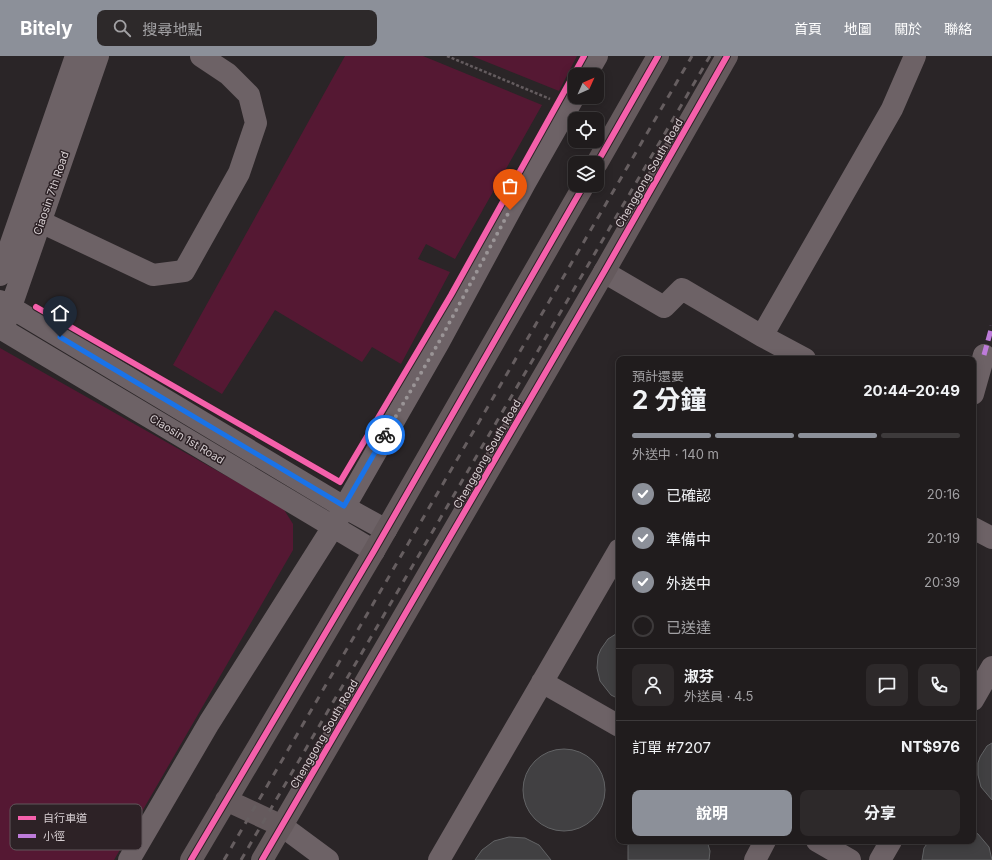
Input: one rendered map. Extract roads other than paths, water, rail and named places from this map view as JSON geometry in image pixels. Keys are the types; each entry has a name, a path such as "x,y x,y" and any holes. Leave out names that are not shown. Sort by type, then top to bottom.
{"main road":[{"path":"600,156 658,56"},
{"name":"Chenggong South Road","path":"262,860 604,272 727,56"},
{"path":"191,860 374,551 580,192"},
{"path":"226,800 282,826"}],"street":[{"name":"Ciaosin 7th Road","path":"0,274 76,56"},
{"name":"Ciaosin 7th Road","path":"2,329 5,304 41,222 98,56"},
{"path":"41,222 153,275 184,271 239,173 256,123 249,95 228,74 201,56"},
{"path":"590,68 597,56"},
{"path":"762,336 892,109 915,56"},
{"path":"142,838 209,723 333,526 439,342 521,190 570,104"},
{"path":"604,272 664,307 682,289 799,356"},
{"name":"Ciaosin 1st Road","path":"5,304 386,530"},
{"name":"Ciaosin 1st Road","path":"2,329 374,551"},
{"path":"976,383 984,355"},
{"path":"976,530 992,538"},
{"path":"439,860 616,555"},
{"path":"976,695 991,671"},
{"path":"542,682 616,724"},
{"path":"282,826 328,860"},
{"path":"755,860 763,844"},
{"path":"822,844 850,860"},
{"path":"880,860 889,844"},
{"path":"129,860 135,850"}],"railway":[{"path":"224,860 692,56"},
{"path":"241,860 710,56"}]}
